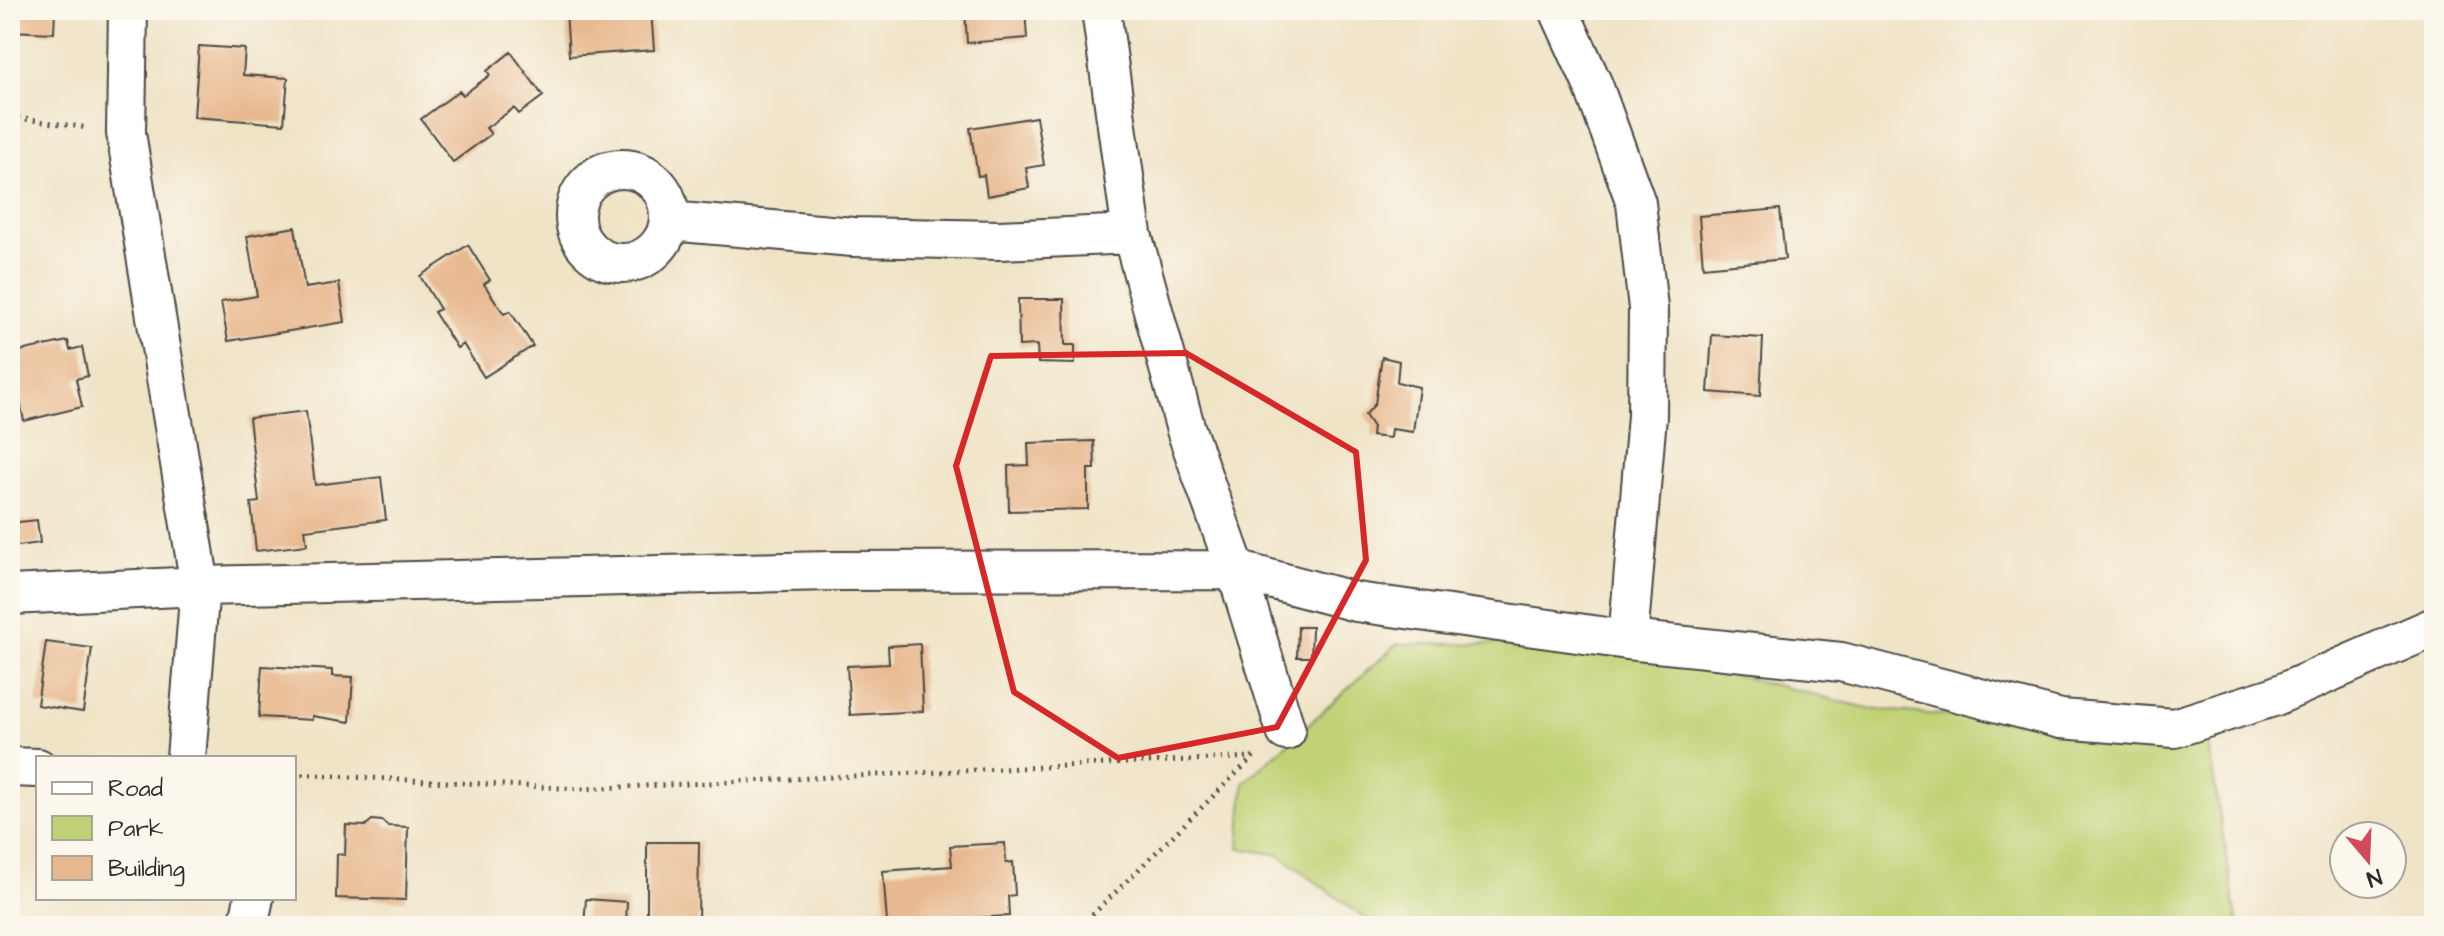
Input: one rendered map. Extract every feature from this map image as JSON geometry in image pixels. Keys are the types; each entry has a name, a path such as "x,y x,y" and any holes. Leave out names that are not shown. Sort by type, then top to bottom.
{"street":[{"path":"128,10 126,133 200,586 186,756"},
{"path":"1101,10 1132,234 1186,430 1236,570 1286,731"},
{"path":"1559,10 1593,85 1636,203 1648,308 1647,416 1628,640"},
{"path":"669,221 853,237 1000,240 1132,234"},
{"path":"10,595 200,586 831,571 1236,570 1356,602 1628,640 1841,662 2061,719 2174,728 2273,697 2434,627"},
{"path":"10,767 36,768"},
{"path":"248,926 254,900"}],"path":[{"path":"10,117 126,133"},
{"path":"1081,926 1253,757 1286,731"},
{"path":"296,774 581,789 1253,757"}],"highlighted area":[{"path":"1186,353 1356,452 1366,560 1277,727 1118,758 1014,692 956,466 991,356"}],"green space":[{"path":"1607,643 1871,709 2207,738 2238,926 1376,926 1279,855 1239,848 1244,783 1397,644"}],"building":[{"path":"10,10 55,10 54,33 10,31"},
{"path":"566,10 651,10 654,50 569,56"},
{"path":"965,10 1025,10 1027,38 967,43"},
{"path":"199,46 245,49 243,75 288,78 284,124 194,117"},
{"path":"511,52 543,96 519,114 514,108 486,128 491,134 453,162 421,119 459,91 463,95 490,75 487,71"},
{"path":"1036,117 1044,165 1026,168 1029,188 987,196 984,175 978,176 970,128"},
{"path":"1780,209 1785,259 1703,267 1699,216"},
{"path":"295,227 305,288 339,283 345,322 228,341 221,302 257,296 247,236"},
{"path":"468,245 490,280 484,284 504,314 510,311 533,346 484,377 463,344 457,348 434,312 440,309 420,276"},
{"path":"1018,299 1064,299 1065,345 1075,345 1075,364 1038,363 1037,345 1019,346"},
{"path":"1712,335 1763,338 1760,396 1708,392"},
{"path":"68,341 70,350 82,347 88,376 76,379 82,407 24,421 10,353"},
{"path":"1382,357 1399,361 1397,382 1419,387 1413,432 1391,429 1390,438 1372,436 1373,427 1365,415 1375,404"},
{"path":"306,411 315,485 381,477 386,520 305,530 307,545 256,551 251,503 259,502 249,418"},
{"path":"1094,441 1095,469 1088,469 1088,509 1009,511 1008,466 1029,465 1028,443"},
{"path":"37,520 40,543 10,547 10,523"},
{"path":"1298,627 1312,627 1311,657 1297,657"},
{"path":"46,642 92,648 83,712 37,705"},
{"path":"920,644 923,711 850,715 847,666 889,664 888,646"},
{"path":"262,666 332,670 332,676 353,677 350,722 312,716 312,720 259,717"},
{"path":"372,820 382,821 388,826 408,827 406,900 336,898 337,854 345,855 346,825 365,826"},
{"path":"647,842 699,842 698,926 647,926"},
{"path":"1005,843 1006,863 1013,862 1015,895 1008,896 1009,916 956,919 957,926 924,926 924,921 887,923 883,871 952,866 950,846"},
{"path":"586,899 627,902 626,926 584,926"}]}
